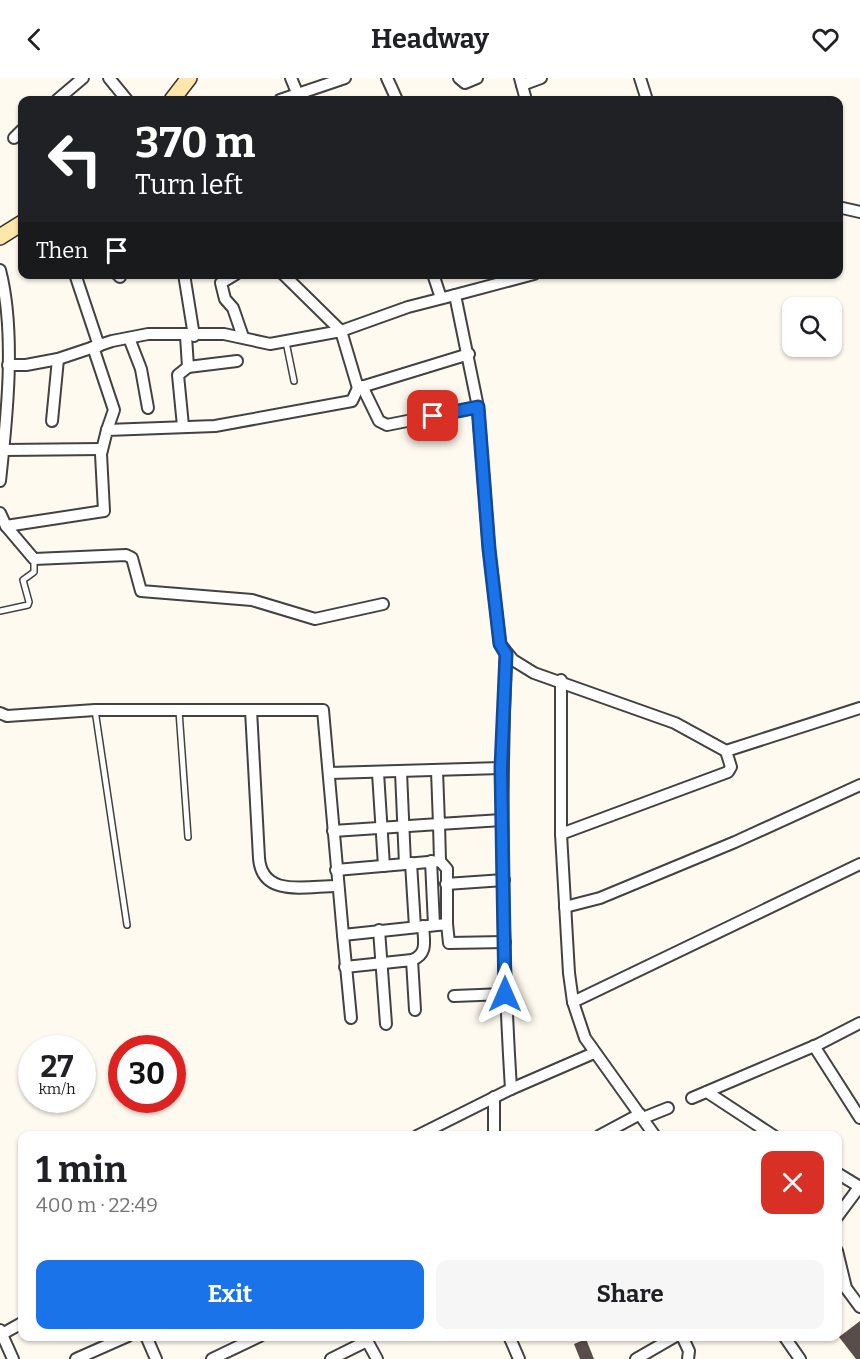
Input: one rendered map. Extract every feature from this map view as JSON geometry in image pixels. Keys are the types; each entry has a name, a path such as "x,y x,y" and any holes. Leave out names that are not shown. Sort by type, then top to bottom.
{"street":[{"path":"62,96 83,78"},
{"path":"109,78 124,96"},
{"path":"175,96 189,78"},
{"path":"291,78 298,95"},
{"path":"294,96 345,78"},
{"path":"387,78 395,96"},
{"path":"459,78 465,83 477,78"},
{"path":"525,96 521,81 541,78"},
{"path":"640,78 646,96"},
{"path":"843,208 860,212"},
{"path":"0,226 18,215"},
{"path":"0,237 18,226"},
{"path":"0,270 8,298 4,450 0,481"},
{"path":"6,526 104,511 102,449 114,410 76,279"},
{"path":"184,279 190,336 188,367"},
{"path":"228,279 221,283 225,299 233,308 243,337"},
{"path":"289,279 341,331 360,387 380,421 387,425 478,407"},
{"path":"435,279 441,298"},
{"path":"5,359 26,365 58,359 96,346 148,334 190,336 224,334 270,344 286,342 341,331 441,298 515,279"},
{"path":"455,295 469,354 478,407 489,549 500,644 506,654 534,673 561,680 675,723 726,751 731,767 728,772 561,834"},
{"path":"129,338 141,369 148,408"},
{"path":"107,430 215,426 352,401 360,387 469,354"},
{"path":"52,421 58,359"},
{"path":"183,426 178,375 188,367 237,361"},
{"path":"4,450 102,449"},
{"path":"0,513 6,526 34,559 126,555 132,558 141,591 252,600 315,619 382,604"},
{"path":"506,654 501,768 505,994 512,1089"},
{"path":"561,680 561,834 573,1002 585,1038 594,1053 652,1131"},
{"path":"726,751 860,708"},
{"path":"0,713 7,716 95,710 323,710 330,773 337,886 351,1018"},
{"path":"251,710 259,858 263,876 275,886 337,886"},
{"path":"330,773 501,768"},
{"path":"345,967 412,960 422,955 439,824 437,771"},
{"path":"401,772 403,827 408,863 424,926"},
{"path":"378,773 384,866"},
{"path":"565,907 600,898 745,838 860,785"},
{"path":"333,831 502,820"},
{"path":"336,870 435,861 447,869 449,943 505,942"},
{"path":"573,1002 860,864"},
{"path":"446,884 504,880"},
{"path":"343,935 447,924"},
{"path":"379,930 386,1024"},
{"path":"412,960 415,1010"},
{"path":"454,996 505,994"},
{"path":"692,1098 814,1046 860,1023"},
{"path":"814,1046 860,1118"},
{"path":"427,1131 512,1089 594,1053"},
{"path":"708,1092 766,1131"},
{"path":"494,1098 494,1131"},
{"path":"610,1131 641,1116 668,1108"},
{"path":"842,1176 860,1187 842,1210"},
{"path":"842,1272 846,1288 860,1307"},
{"path":"13,1359 1,1332 18,1325"},
{"path":"76,1359 117,1341"},
{"path":"148,1341 156,1359"},
{"path":"212,1359 250,1341"},
{"path":"331,1359 362,1341"},
{"path":"367,1341 376,1359"},
{"path":"513,1341 519,1359"},
{"path":"636,1359 667,1341"},
{"path":"684,1341 688,1359"},
{"path":"787,1341 800,1359"}],"lane":[{"path":"286,342 294,381"},
{"path":"0,611 28,605 23,580 34,572 34,559"},
{"path":"95,710 127,925"},
{"path":"179,711 188,837"}],"building":[{"path":"860,1321 860,1359 856,1359 842,1341 842,1335"},
{"path":"587,1341 594,1359 580,1359 574,1344"}],"route":[{"path":"433,416 478,407 486,484 489,549 500,644 506,654 501,768 505,994"}]}
